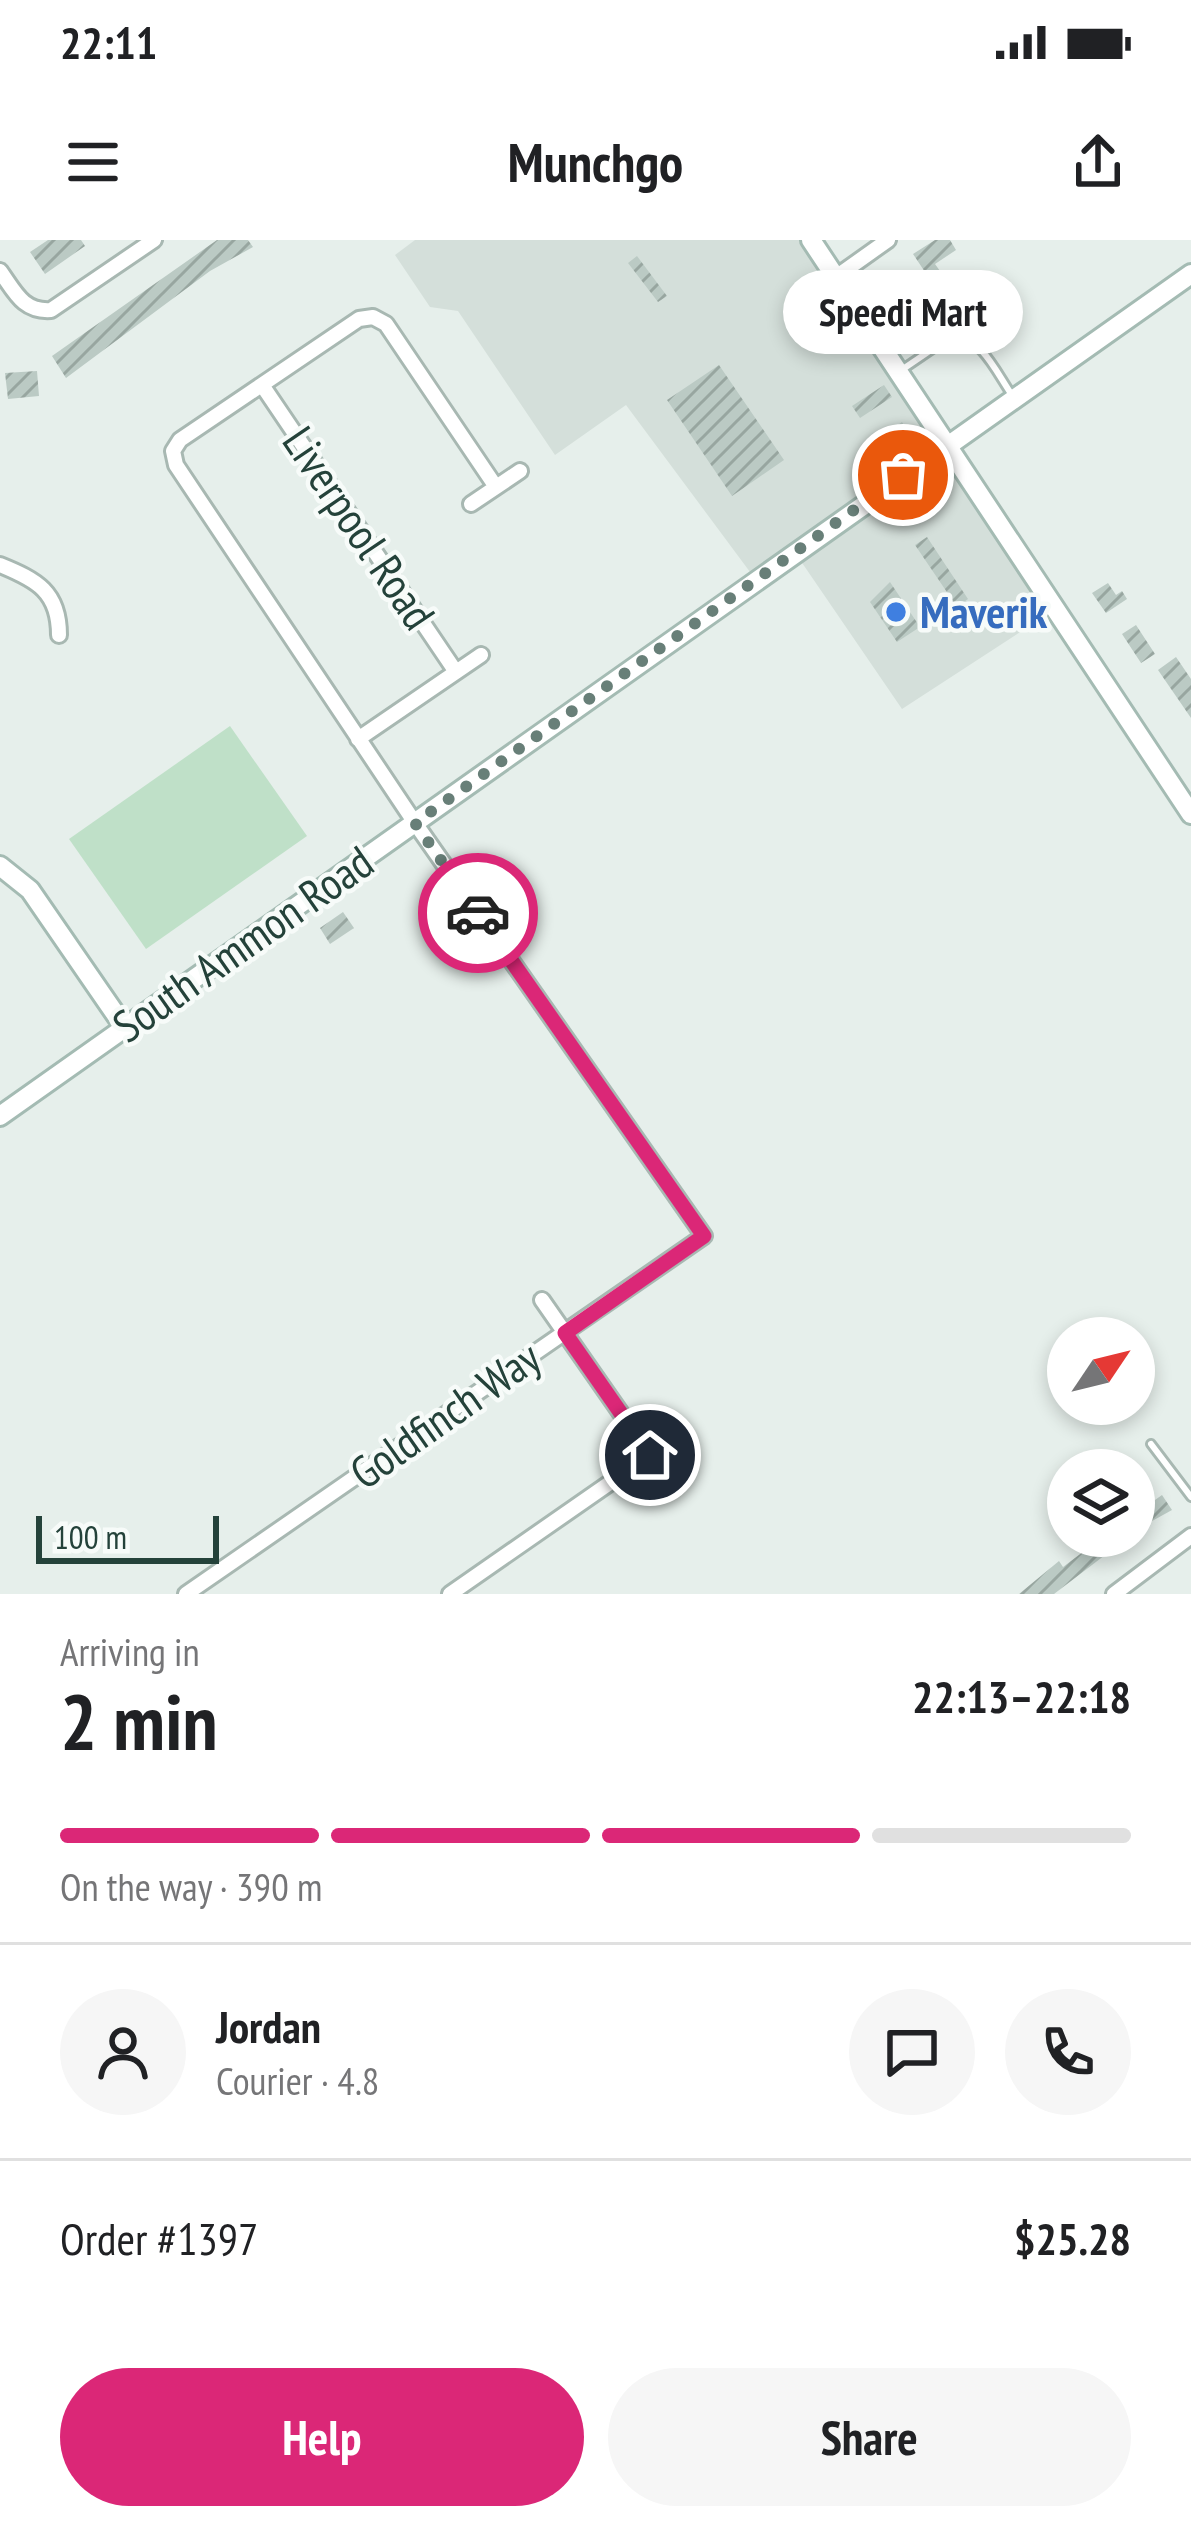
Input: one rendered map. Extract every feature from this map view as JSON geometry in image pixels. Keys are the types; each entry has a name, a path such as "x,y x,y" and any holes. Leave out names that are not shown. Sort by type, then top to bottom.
{"street":[{"path":"0,271 22,303 34,311 51,310 154,240"},
{"path":"811,240 1191,814"},
{"path":"836,277 888,240"},
{"name":"South Ammon Road","path":"0,1116 1191,274"},
{"path":"415,823 176,465 173,451 180,440 359,319 373,317 386,324 496,487"},
{"name":"Liverpool Road","path":"262,385 456,672"},
{"path":"471,504 520,471"},
{"path":"0,565 51,595 59,613 59,634"},
{"path":"358,739 481,655"},
{"name":"Goldfinch Way","path":"186,1594 704,1236 415,823"},
{"path":"0,866 30,890 125,1028"},
{"path":"450,1594 650,1455 542,1300"},
{"path":"1114,1594 1191,1536"}],"lane":[{"path":"901,371 952,334 964,336 976,343 1013,397"},
{"path":"1151,1444 1191,1497"}],"shaded area":[{"path":"415,240 811,240 1057,608 902,709 796,554 753,576 626,405 555,455 458,311 430,307 395,255"}],"green space":[{"path":"230,726 307,836 146,949 69,839"}],"building":[{"path":"48,240 81,240 85,246 45,274 30,252"},
{"path":"217,240 248,240 253,247 210,271 66,378 52,356"},
{"path":"935,240 950,240 956,250 935,264 940,271 929,278 913,254"},
{"path":"637,256 667,296 658,302 628,263"},
{"path":"978,288 997,316 973,332 954,304"},
{"path":"719,365 784,460 732,496 667,400"},
{"path":"37,371 39,396 8,399 5,373"},
{"path":"884,385 892,397 860,418 852,406"},
{"path":"902,422 913,439 879,463 867,447"},
{"path":"927,537 968,599 957,607 915,545"},
{"path":"890,582 920,627 897,642 870,602"},
{"path":"1108,583 1116,595 1122,591 1127,599 1106,613 1092,593"},
{"path":"1136,625 1155,654 1141,663 1122,634"},
{"path":"1176,657 1191,679 1191,718 1158,670"},
{"path":"343,912 354,928 330,944 320,928"},
{"path":"1162,1495 1172,1510 1155,1519 1155,1500"},
{"path":"1076,1557 1102,1557 1054,1594 1019,1594 1059,1561 1063,1567"}],"way so far":[{"path":"478,913 415,823 903,475"}],"place":[{"name":"Speedi Mart","path":"903,475"},
{"name":"Maverik","path":"896,612"}],"route":[{"path":"478,913 704,1236 565,1333 650,1455"}]}
